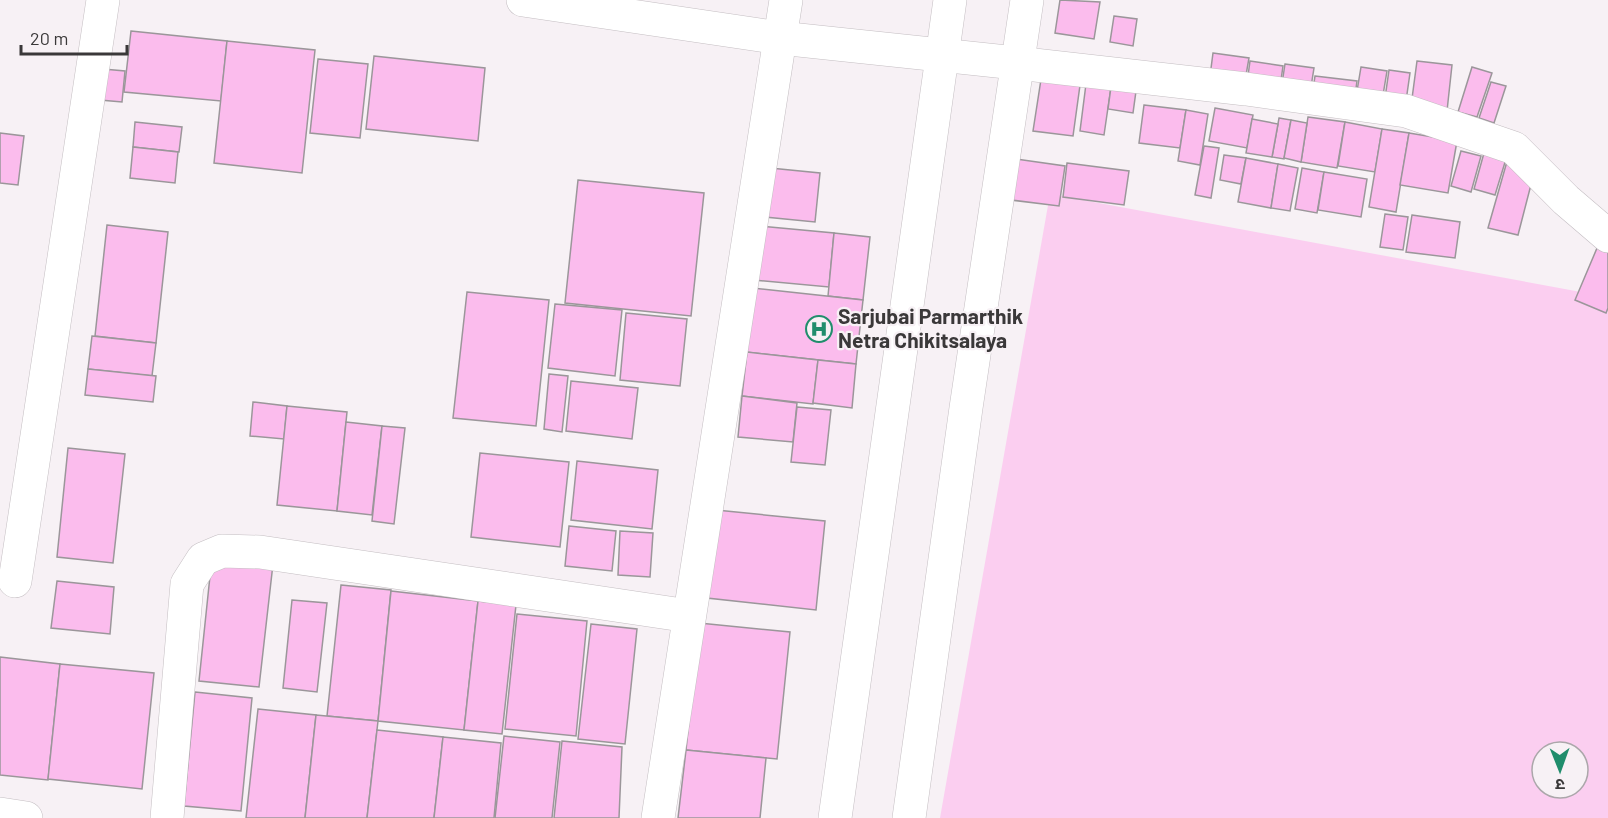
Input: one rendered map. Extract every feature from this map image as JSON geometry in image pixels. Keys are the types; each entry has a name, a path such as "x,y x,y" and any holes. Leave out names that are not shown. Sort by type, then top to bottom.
{"street":[{"path":"15,581 103,0"},
{"path":"523,0 780,38 1246,89 1406,111 1514,148 1566,200 1608,236"},
{"path":"658,818 786,0"},
{"path":"835,818 950,0"},
{"path":"909,818 966,408 1027,0"},
{"path":"167,818 187,584 203,559 222,550 260,552 689,616"},
{"path":"0,814 26,818"}],"shaded area":[{"path":"1050,194 1608,297 1608,818 940,818"}],"building":[{"path":"1060,0 1100,2 1094,39 1055,33"},
{"path":"1114,16 1137,19 1133,46 1110,42"},
{"path":"131,31 227,41 221,101 124,92"},
{"path":"227,41 315,50 302,173 214,163"},
{"path":"1213,53 1249,58 1245,81 1210,76"},
{"path":"374,56 485,68 478,141 366,129"},
{"path":"318,59 368,64 360,138 310,133"},
{"path":"1250,61 1283,66 1280,87 1247,83"},
{"path":"1417,61 1452,65 1447,111 1411,106"},
{"path":"1285,64 1314,68 1310,93 1281,90"},
{"path":"1361,67 1387,71 1382,101 1356,97"},
{"path":"1472,67 1492,73 1477,117 1458,112"},
{"path":"103,69 125,71 122,102 100,100"},
{"path":"1389,70 1410,73 1405,108 1384,105"},
{"path":"1042,73 1081,78 1073,136 1033,131"},
{"path":"1315,76 1357,81 1354,103 1312,97"},
{"path":"1491,82 1506,86 1494,123 1479,118"},
{"path":"1086,84 1111,87 1104,135 1080,131"},
{"path":"1111,87 1136,91 1133,113 1108,109"},
{"path":"1144,105 1186,110 1180,148 1139,143"},
{"path":"1215,108 1253,115 1247,148 1209,141"},
{"path":"1186,110 1208,114 1200,165 1178,161"},
{"path":"1308,117 1345,122 1337,168 1301,162"},
{"path":"1279,118 1291,120 1284,159 1272,157"},
{"path":"1252,119 1278,124 1272,157 1246,153"},
{"path":"1291,120 1307,123 1301,162 1284,158"},
{"path":"135,122 182,127 179,152 133,147"},
{"path":"1345,122 1382,129 1375,172 1338,166"},
{"path":"1382,129 1409,133 1396,212 1369,207"},
{"path":"0,133 24,136 18,185 0,183"},
{"path":"1409,133 1457,141 1448,193 1400,185"},
{"path":"1204,146 1219,148 1211,198 1195,195"},
{"path":"133,147 178,152 175,183 130,178"},
{"path":"1461,151 1481,156 1471,192 1451,186"},
{"path":"1484,153 1506,159 1495,195 1474,189"},
{"path":"1224,155 1246,158 1241,184 1220,180"},
{"path":"1009,158 1065,166 1059,206 1003,199"},
{"path":"1246,158 1278,164 1271,208 1238,202"},
{"path":"1508,158 1534,173 1518,235 1488,228"},
{"path":"1067,163 1129,171 1124,205 1063,197"},
{"path":"1278,164 1298,168 1290,211 1271,208"},
{"path":"770,168 820,173 815,222 765,217"},
{"path":"1302,168 1324,172 1317,213 1295,209"},
{"path":"1324,172 1367,179 1361,217 1318,210"},
{"path":"578,180 704,193 691,316 565,303"},
{"path":"1385,214 1408,217 1403,250 1380,247"},
{"path":"1412,215 1460,222 1455,258 1406,252"},
{"path":"107,225 168,232 156,343 95,336"},
{"path":"759,226 834,233 829,287 753,280"},
{"path":"834,233 870,237 863,300 828,296"},
{"path":"1600,241 1608,244 1608,308 1606,313 1575,300"},
{"path":"752,288 863,300 856,364 745,352"},
{"path":"467,292 549,300 536,426 453,418"},
{"path":"555,304 622,310 615,376 548,368"},
{"path":"626,313 687,319 680,386 620,380"},
{"path":"92,336 156,343 152,376 88,369"},
{"path":"747,352 818,360 813,404 742,396"},
{"path":"818,360 856,364 852,408 813,403"},
{"path":"88,369 156,376 153,402 85,395"},
{"path":"549,374 568,376 562,432 544,429"},
{"path":"571,381 638,388 632,439 566,431"},
{"path":"742,396 797,403 793,442 738,437"},
{"path":"253,402 287,406 284,439 250,436"},
{"path":"287,406 347,412 337,511 277,505"},
{"path":"797,407 831,410 825,465 791,462"},
{"path":"346,422 382,426 372,515 337,511"},
{"path":"382,426 405,428 394,524 372,521"},
{"path":"68,448 125,454 113,563 57,557"},
{"path":"480,453 569,462 560,547 471,537"},
{"path":"577,461 658,470 652,529 571,520"},
{"path":"716,510 825,521 816,610 707,598"},
{"path":"569,526 616,531 612,571 565,566"},
{"path":"620,531 653,533 650,577 618,575"},
{"path":"212,557 273,564 259,687 199,681"},
{"path":"57,581 114,587 110,634 51,628"},
{"path":"341,585 391,590 378,721 327,716"},
{"path":"391,591 478,601 464,730 378,721"},
{"path":"292,600 327,603 317,692 283,688"},
{"path":"478,601 516,605 502,734 464,730"},
{"path":"517,614 587,621 576,736 505,729"},
{"path":"699,623 790,632 777,759 686,750"},
{"path":"591,624 637,629 625,744 578,739"},
{"path":"0,657 60,664 48,780 0,775"},
{"path":"60,664 154,673 142,789 48,779"},
{"path":"195,692 252,698 241,811 184,806"},
{"path":"258,709 316,715 305,818 246,818"},
{"path":"316,715 378,721 367,818 305,818"},
{"path":"377,730 443,737 434,818 367,818"},
{"path":"504,736 560,742 552,818 495,818"},
{"path":"443,737 501,743 494,818 434,818"},
{"path":"562,741 622,747 619,818 554,818"},
{"path":"686,750 766,758 760,818 678,818"}],"place":[{"name":"Sarjubai Parmarthik Netra Chikitsalaya","path":"819,329"}]}
